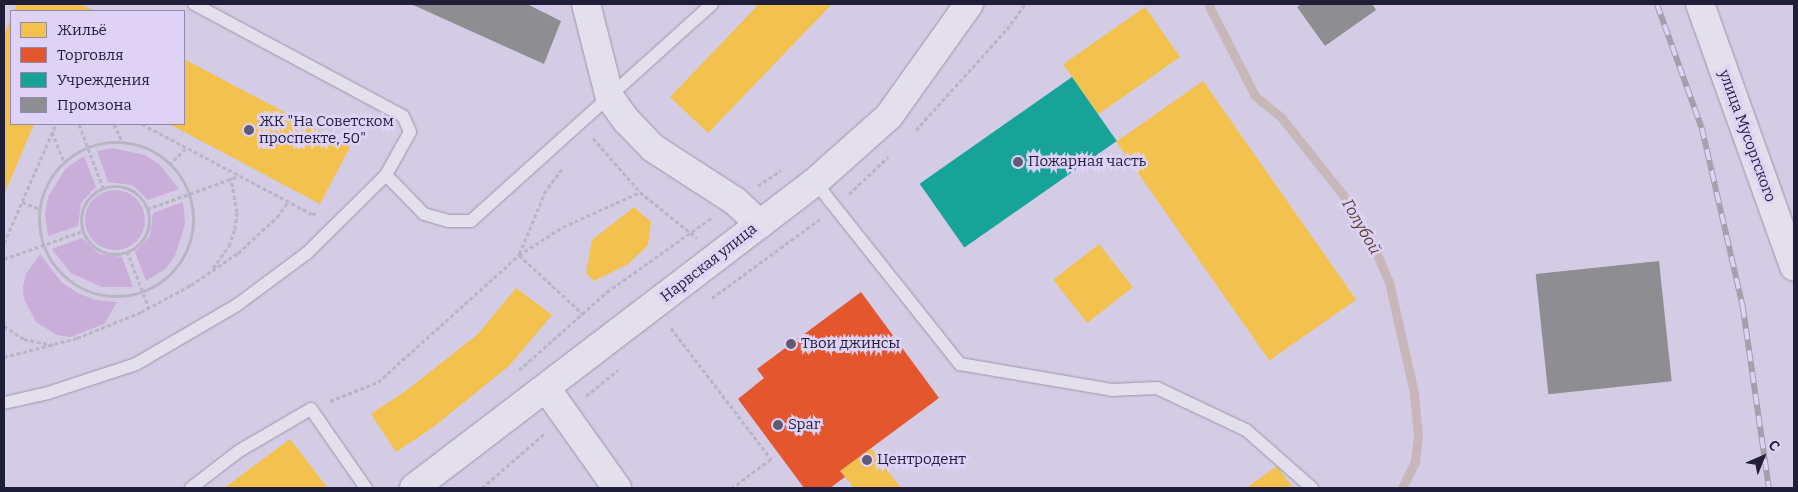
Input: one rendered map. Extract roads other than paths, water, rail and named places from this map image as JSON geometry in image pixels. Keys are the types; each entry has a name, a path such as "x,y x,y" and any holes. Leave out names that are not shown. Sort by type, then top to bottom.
{"main road":[{"path":"586,4 610,98 653,148 735,201 760,224"},
{"name":"Нарвская улица","path":"414,488 815,182 889,116 969,4"},
{"name":"улица Мусоргского","path":"1700,4 1794,267"},
{"path":"546,388 616,488"}],"lane":[{"path":"4,403 48,393 136,364 237,305 307,253 386,175 410,132 403,116 194,4"},
{"path":"386,175 424,214 448,221 471,221 610,98 712,4"},
{"path":"815,182 960,364 1112,390 1157,388 1246,430 1312,488"},
{"path":"192,488 239,451 311,409 366,488"}],"waterway":[{"name":"Голубой","path":"1208,4 1255,96 1281,117 1343,195 1371,241 1389,282 1414,393 1418,436 1415,462 1402,488"}],"railway":[{"path":"1657,4 1702,128 1743,307 1769,488"}],"place":[{"name":"ЖК \"На Советском проспекте, 50\"","path":"249,130"},
{"name":"Пожарная часть","path":"1018,162"},
{"name":"Твои джинсы","path":"791,344"},
{"name":"Spar","path":"778,425"},
{"name":"Центродент","path":"867,460"}]}
